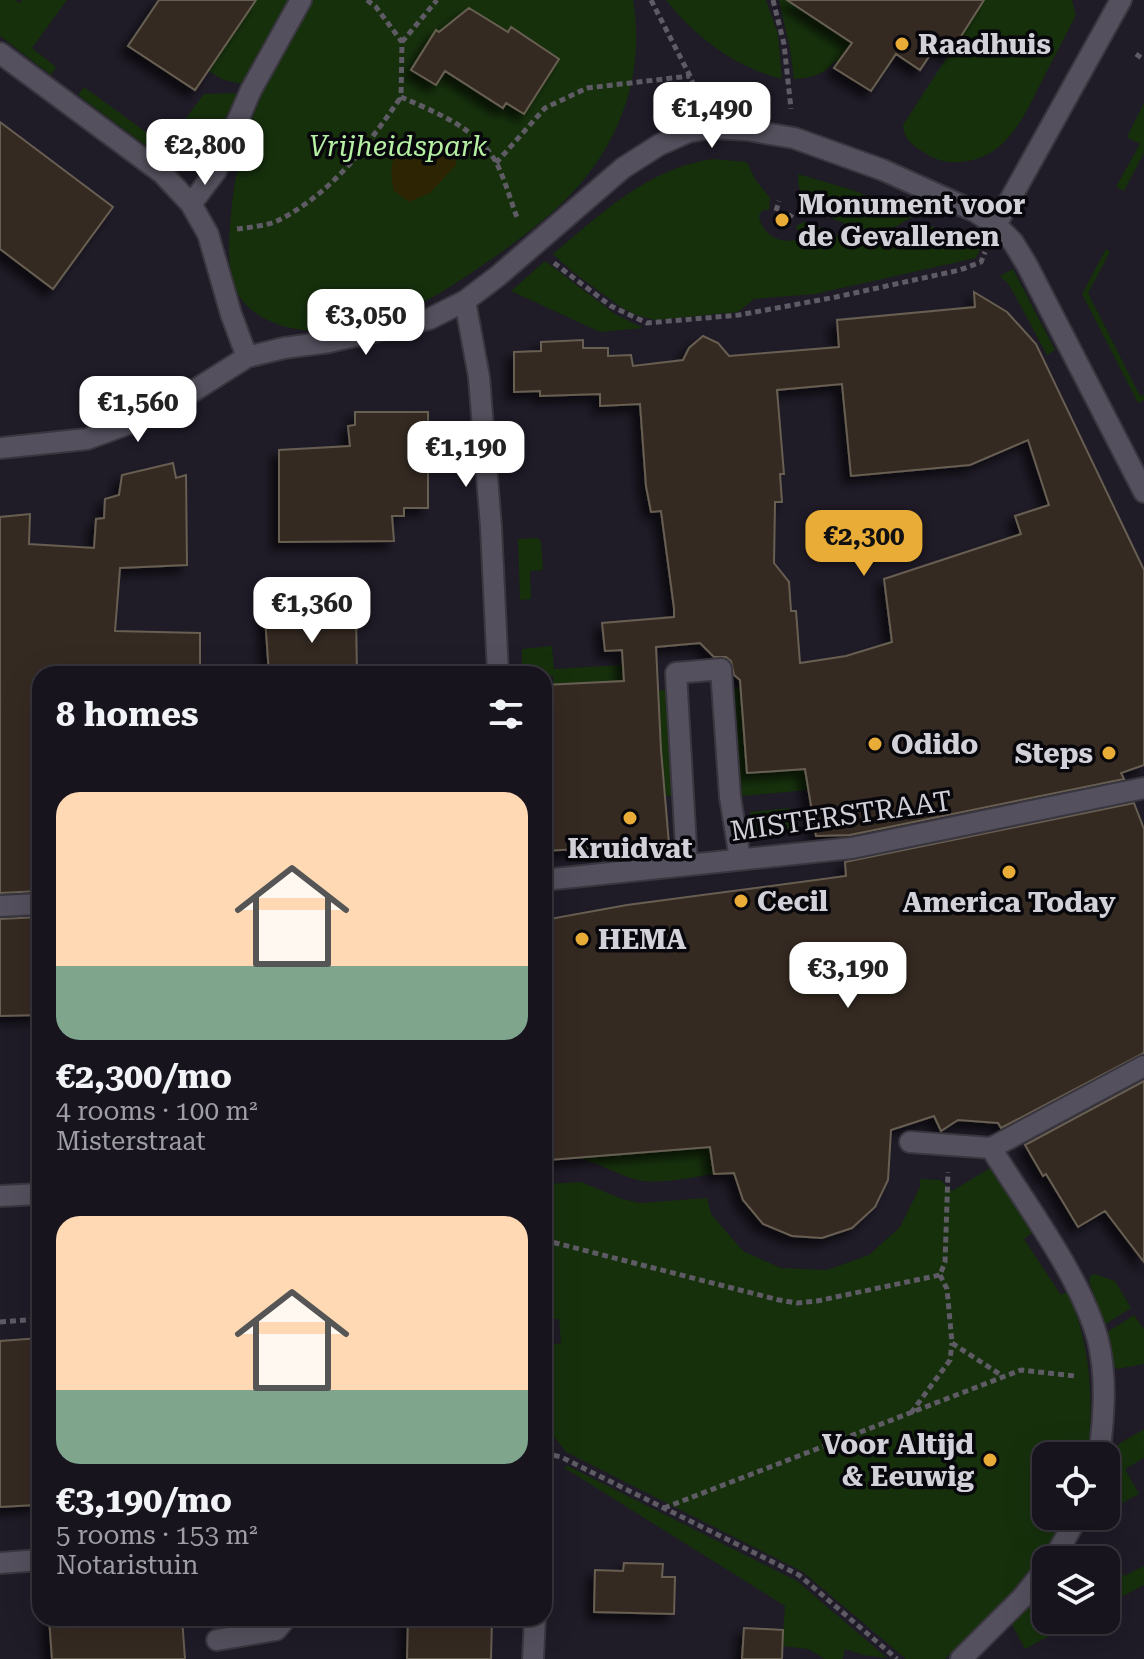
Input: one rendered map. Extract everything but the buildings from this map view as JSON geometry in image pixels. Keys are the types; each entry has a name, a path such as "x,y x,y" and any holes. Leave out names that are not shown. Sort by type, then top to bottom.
{"street":[{"path":"191,204 216,171 251,90 301,0"},
{"path":"996,225 1121,0"},
{"path":"0,53 162,173 191,204 208,234 247,357"},
{"path":"0,448 87,439 136,421 187,395 247,357 429,319 465,301 534,247 623,168 659,145 688,132 711,128 794,138 883,170 974,211 996,225 1013,242 1027,265 1144,492"},
{"path":"465,301 479,377 498,666"},
{"path":"687,865 676,673 721,669 730,797 740,859"},
{"name":"MISTERSTRAAT","path":"552,879 852,848 1143,793"},
{"path":"0,906 32,904"},
{"path":"910,1142 991,1148 1144,1066"},
{"path":"991,1148 1076,1284 1098,1342 1104,1380 1100,1442"},
{"path":"0,1196 32,1194"},
{"path":"0,1563 32,1561"},
{"path":"961,1659 1032,1585"},
{"path":"217,1640 276,1630 279,1626"},
{"path":"533,1659 535,1626"}],"path":[{"path":"208,234 277,221 334,182 371,140 401,97 402,42 376,7 367,0"},
{"path":"402,42 437,0"},
{"path":"651,0 690,76 711,128"},
{"path":"773,0 784,44 794,138"},
{"path":"1136,54 1143,59"},
{"path":"496,163 545,108 587,88 690,76"},
{"path":"401,97 447,118 471,134 496,163 519,224 534,247 600,298 647,323 739,315 960,270 981,262 996,225"},
{"path":"776,211 779,201"},
{"path":"911,1414 950,1360 952,1343 947,1289 940,1275 945,1262 950,1144"},
{"path":"552,1242 797,1303 940,1275"},
{"path":"0,1322 32,1320"},
{"path":"952,1343 1004,1377"},
{"path":"664,1508 1021,1370 1104,1380"},
{"path":"552,1455 799,1575 897,1659"}],"green space":[{"path":"0,0 20,3 22,0 67,0 32,48 56,67 51,75 0,36"},
{"path":"251,0 289,0 243,84 224,80 208,71 254,3"},
{"name":"Vrijheidspark","path":"311,0 633,0 635,59 622,115 593,167 556,209 496,256 449,287 400,314 347,329 319,331 275,323 253,311 237,292 230,263 231,214 237,169 256,107"},
{"path":"666,0 766,0 778,34 782,79 748,67 703,39"},
{"path":"779,0 794,0 793,4 851,42 838,62 835,61 817,75 794,79"},
{"path":"984,0 1072,0 1076,15 1028,109 1011,135 989,154 975,159 955,162 940,160 912,144 903,125"},
{"path":"84,87 165,146 204,94 239,93 207,150 185,161 160,156 78,95"},
{"path":"1144,103 1144,153 1124,191 1116,187 1140,144 1127,137"},
{"path":"713,159 747,162 755,179 770,198 769,210 763,210 759,215 760,221 767,232 777,239 795,240 798,232 796,226 806,221 852,241 879,243 908,234 925,223 967,244 981,247 976,258 815,294 754,299 738,312 655,320 619,306 553,254 608,208 647,182 689,164"},
{"path":"798,174 856,191 912,217 884,231 844,223 807,203 801,193"},
{"path":"1106,249 1110,252 1088,293 1140,396 1144,395 1144,400 1138,403 1082,294"},
{"path":"545,261 615,314 643,328 600,332 511,291"},
{"path":"1013,269 1055,350 1047,355 1010,286 1000,276"},
{"path":"537,538 541,541 543,570 530,571 531,599 520,600 518,539"},
{"path":"552,646 554,669 623,665 624,681 588,683 554,695 552,666 522,666 522,649"},
{"path":"743,687 747,773 777,771 804,764 808,790 742,796 733,688"},
{"path":"658,690 666,690 673,796 664,796"},
{"path":"790,808 792,832 753,836 750,812"},
{"path":"710,1147 714,1174 666,1181 638,1180 578,1158"},
{"path":"992,1167 1032,1233 1024,1239 1061,1295 1068,1291 1081,1331 1089,1372 1089,1435 1088,1442 1032,1442 1032,1530 1058,1530 1048,1546 1032,1546 1032,1568 1027,1575 945,1659 906,1659 803,1572 566,1452 552,1434 552,1345 561,1343 559,1319 552,1319 552,1184 581,1182 640,1203 707,1198 711,1214 743,1251 781,1268 827,1270 869,1255 900,1227 920,1187 920,1179 941,1180 952,1191"},
{"path":"1095,1274 1115,1281 1131,1308 1104,1325 1089,1281"},
{"path":"1134,1315 1144,1329 1144,1364 1117,1369 1112,1364 1106,1333"},
{"path":"1144,1429 1144,1458 1125,1469 1139,1494 1120,1504 1120,1444"},
{"path":"568,1466 797,1581 887,1658 845,1649 843,1659 825,1659 808,1649 782,1646 785,1606 563,1467"},
{"path":"1144,1566 1144,1585 1120,1598 1120,1569 1124,1576"},
{"path":"1032,1604 1032,1634 1052,1634 1025,1649 1012,1625"}],"sand":[{"path":"421,140 441,147 456,160 456,165 430,193 409,202 394,191 392,165 403,145"}],"place":[{"name":"Raadhuis","path":"902,44"},
{"name":"Monument voor de Gevallenen","path":"782,220"},
{"name":"Odido","path":"875,744"},
{"name":"Steps","path":"1109,753"},
{"name":"Kruidvat","path":"630,818"},
{"name":"America Today","path":"1009,872"},
{"name":"Cecil","path":"741,901"},
{"name":"HEMA","path":"582,939"},
{"name":"Voor Altijd & Eeuwig","path":"990,1460"}]}
